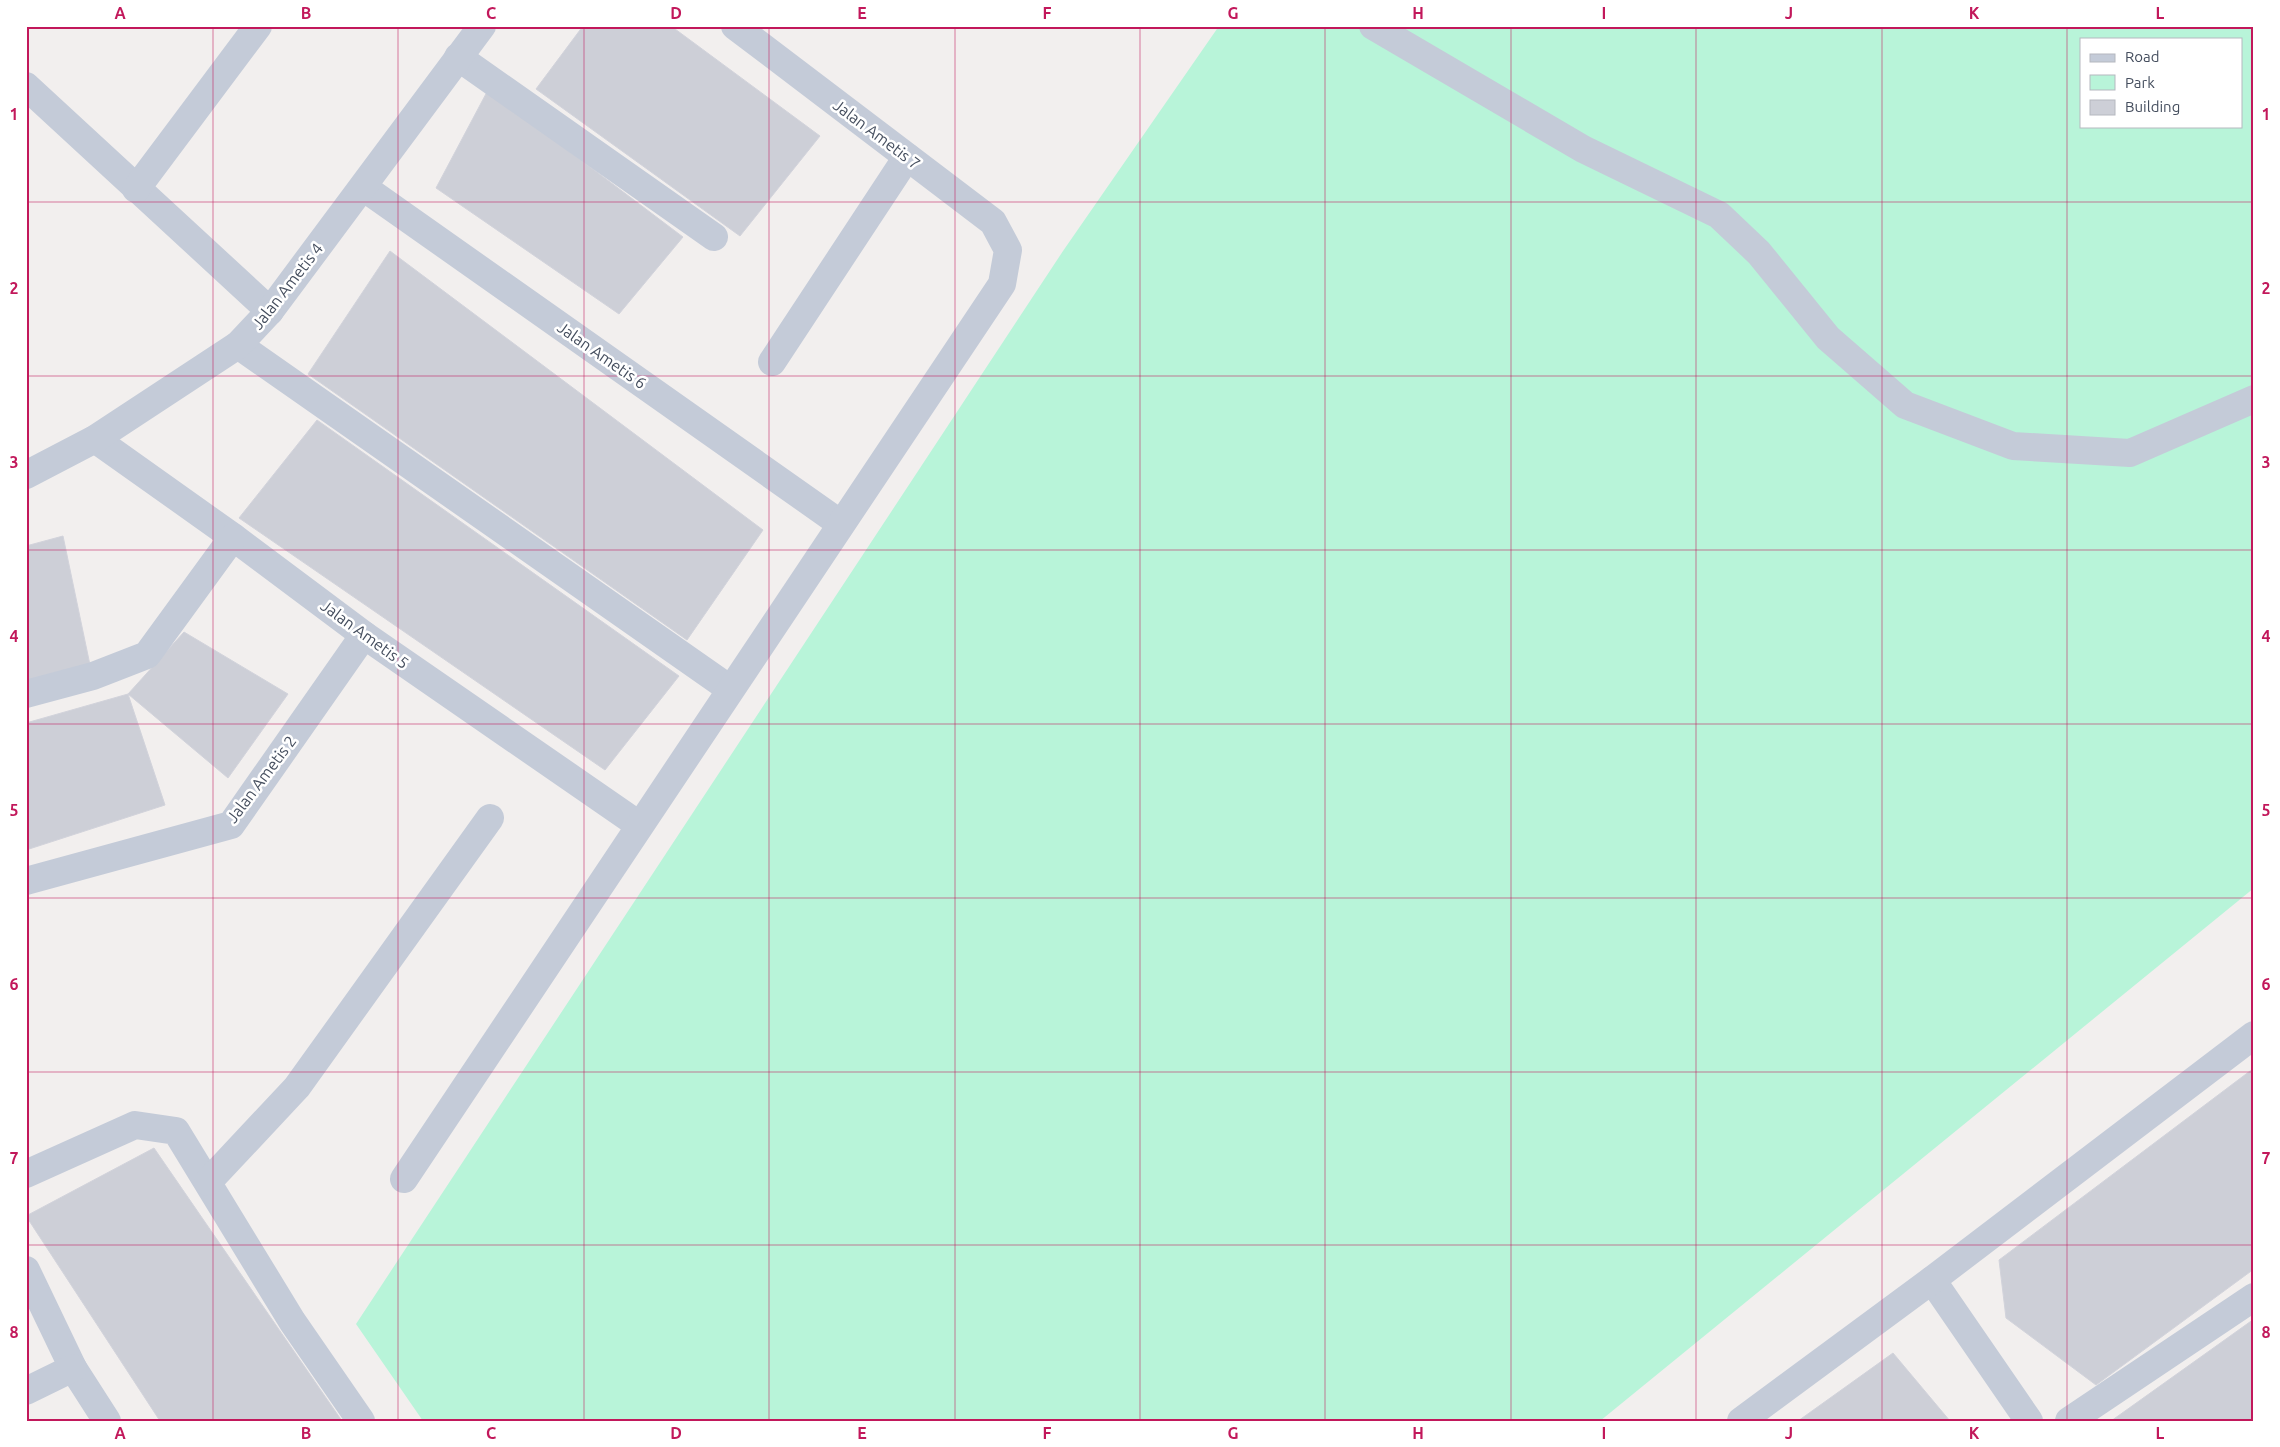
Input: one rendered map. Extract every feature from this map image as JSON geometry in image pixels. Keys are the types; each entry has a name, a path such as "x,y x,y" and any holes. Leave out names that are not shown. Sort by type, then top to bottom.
{"street":[{"path":"136,189 258,26"},
{"name":"Jalan Ametis 4","path":"26,475 95,439 238,345 270,311 482,26"},
{"name":"Jalan Ametis 7","path":"735,26 993,222 1008,250 1002,284 841,524"},
{"path":"1373,26 1583,149 1719,215 1759,253 1828,338 1905,405 2013,446 2130,453 2254,399"},
{"path":"458,57 714,237"},
{"path":"26,86 270,311"},
{"path":"772,362 907,156"},
{"name":"Jalan Ametis 6","path":"363,186 841,524"},
{"path":"238,345 730,689"},
{"name":"Jalan Ametis 5","path":"95,439 233,537 364,635 639,825"},
{"path":"404,1179 841,524"},
{"path":"26,694 92,676 148,654 233,537"},
{"name":"Jalan Ametis 2","path":"26,881 231,825 364,635"},
{"path":"208,1182 298,1087 490,818"},
{"path":"1741,1421 1932,1280 2254,1035"},
{"path":"26,1174 135,1125 176,1131 292,1321 361,1421"},
{"path":"26,1270 73,1368 107,1421"},
{"path":"1932,1280 2029,1421"},
{"path":"2069,1421 2254,1297"},
{"path":"26,1391 73,1368"}],"green space":[{"path":"1219,26 2254,26 2254,888 1600,1421 423,1421 356,1324 1063,251"}],"building":[{"path":"583,26 671,26 820,136 740,236 536,89"},
{"path":"488,90 683,237 619,314 436,188"},
{"path":"390,251 763,530 687,640 308,374"},
{"path":"317,420 679,676 605,770 239,518"},
{"path":"63,536 90,665 26,681 26,546"},
{"path":"184,632 288,694 228,778 128,694"},
{"path":"128,694 165,805 26,850 26,723"},
{"path":"2254,1068 2254,1269 2096,1385 2006,1318 1999,1260"},
{"path":"154,1148 342,1421 160,1421 26,1216"},
{"path":"2254,1319 2254,1421 2111,1421"},
{"path":"1893,1353 1950,1421 1798,1421"}]}
